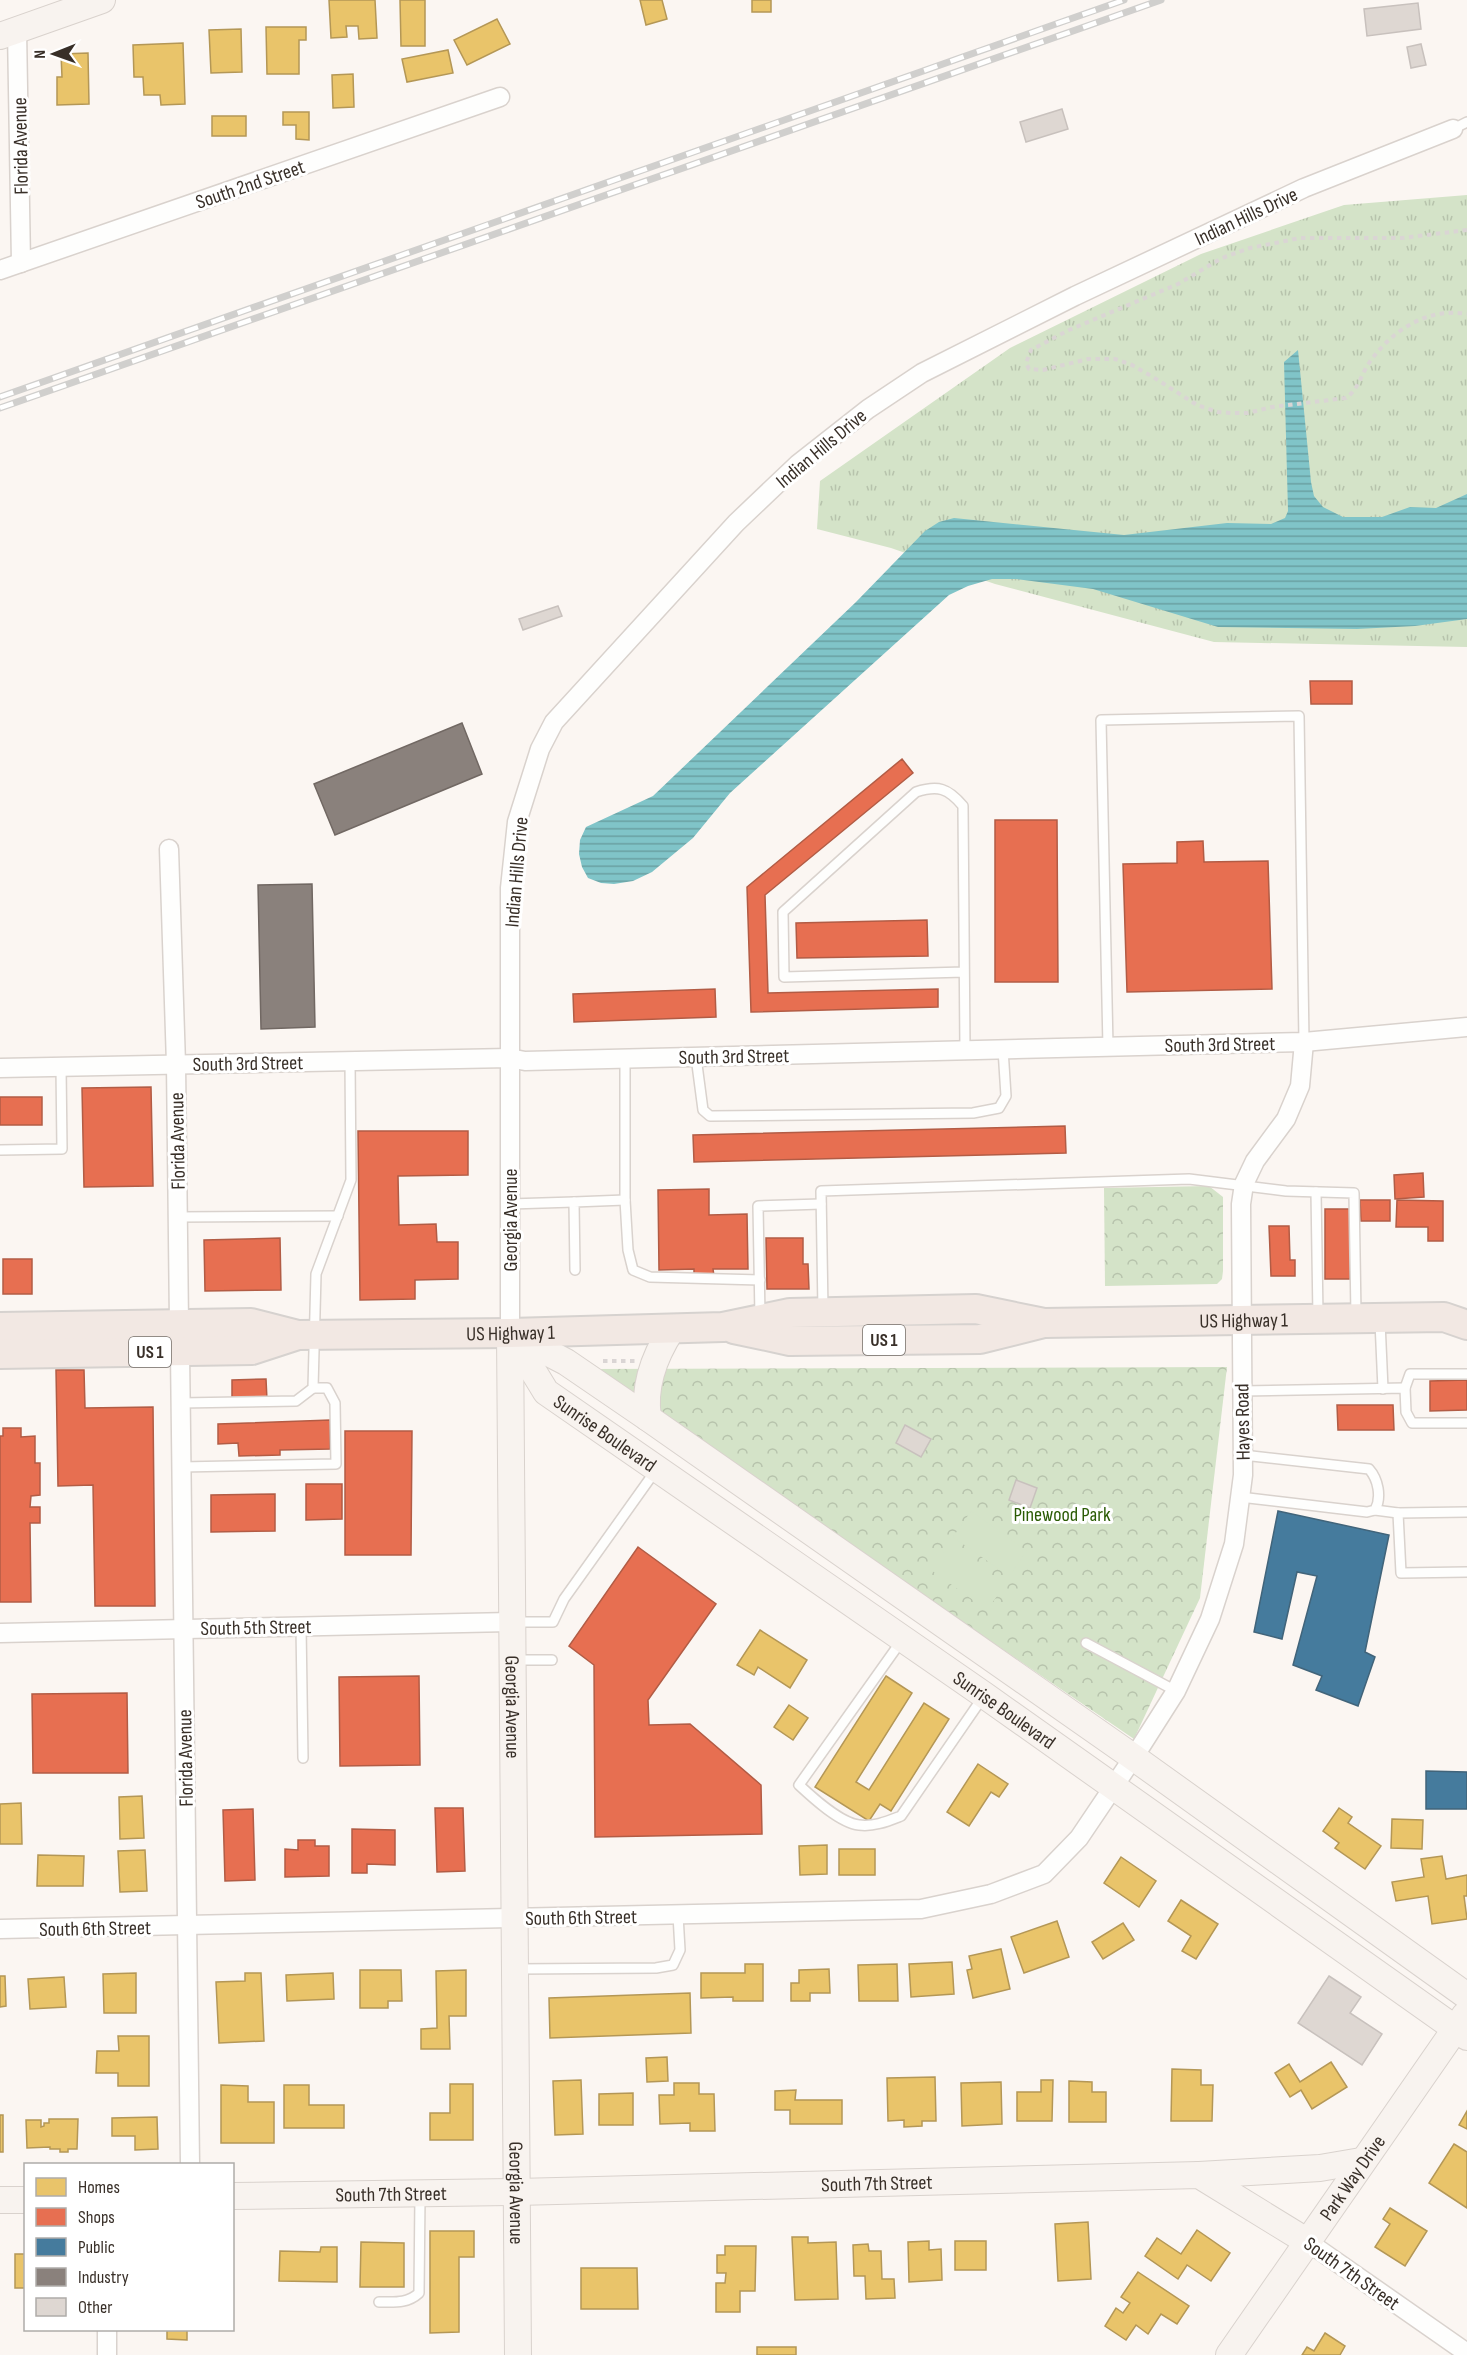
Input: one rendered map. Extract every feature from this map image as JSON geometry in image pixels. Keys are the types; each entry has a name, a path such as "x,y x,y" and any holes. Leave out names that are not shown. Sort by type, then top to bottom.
{"main road":[{"name":"US Highway 1","path":"0,1327 179,1338 252,1350 305,1335 510,1333 723,1327 790,1313 823,1312 976,1309 1044,1323 1459,1316"},
{"name":"US Highway 1","path":"723,1327 790,1341 980,1339 1044,1323"},
{"name":"US Highway 1","path":"0,1354 179,1338"}],"street":[{"path":"9,33 102,0"},
{"name":"Florida Avenue","path":"9,33 21,263"},
{"name":"South 2nd Street","path":"0,270 500,98"},
{"name":"Indian Hills Drive","path":"509,1058 510,888 518,822 540,749 554,722 736,523 798,464 868,409 922,373 1075,296 1304,188 1460,125"},
{"name":"Florida Avenue","path":"169,849 176,1064 190,2163"},
{"name":"South 3rd Street","path":"0,1068 509,1058 525,1061 1304,1042 1467,1027"},
{"name":"Hayes Road","path":"1113,1786 1176,1691 1210,1619 1234,1544 1243,1455 1241,1204 1244,1184 1255,1161 1286,1119 1302,1077 1304,1042"},
{"name":"Georgia Avenue","path":"509,1058 518,2355"},
{"path":"648,1418 646,1400 653,1366 672,1329"},
{"name":"Sunrise Boulevard","path":"510,1333 566,1362 648,1418 1133,1757 1467,1996"},
{"name":"Sunrise Boulevard","path":"510,1333 546,1392 1463,2026"},
{"name":"South 5th Street","path":"0,1633 512,1622"},
{"name":"South 6th Street","path":"0,1929 921,1909 991,1894 1044,1874 1079,1838 1113,1786"},
{"name":"Park Way Drive","path":"1229,2355 1361,2161 1463,2026"},
{"path":"1199,2175 1320,2168 1361,2161"},
{"name":"South 7th Street","path":"234,2196 517,2192 1199,2175 1308,2242 1467,2354"},
{"path":"0,2200 24,2200"},
{"path":"107,2331 107,2355"}],"lane":[{"path":"1108,1047 1101,720 1299,716 1304,1042"},
{"path":"964,972 784,977 783,912 915,792 932,787 952,793 963,806 965,1050"},
{"path":"696,1057 703,1110 711,1116 973,1113 999,1108 1006,1096 1003,1049"},
{"path":"625,1059 626,1200 628,1250 633,1270 650,1277 760,1280"},
{"path":"313,1388 305,1335 316,1274 351,1180 350,1061"},
{"path":"0,1150 62,1149 61,1067"},
{"path":"823,1312 821,1191 1189,1179 1286,1191 1354,1193 1368,1318 1383,1389"},
{"path":"1316,1192 1318,1319"},
{"path":"510,1204 626,1200"},
{"path":"574,1202 575,1270"},
{"path":"760,1319 758,1206 821,1204"},
{"path":"178,1217 338,1216"},
{"path":"1467,1374 1410,1374 1405,1388 1406,1412 1412,1423 1467,1423"},
{"path":"180,1403 296,1401 313,1388 327,1388 335,1402 336,1464 181,1467"},
{"path":"1242,1391 1405,1388"},
{"path":"1243,1455 1369,1469 1378,1485 1378,1503 1375,1510"},
{"path":"512,1622 553,1622 564,1599 656,1470"},
{"path":"1240,1497 1367,1512 1375,1510 1398,1513 1467,1512"},
{"path":"1398,1513 1401,1572 1467,1572"},
{"path":"301,1626 303,1758"},
{"path":"903,1639 799,1785 824,1809 857,1825 881,1824 901,1816 984,1695"},
{"path":"1086,1643 1176,1691"},
{"path":"513,1660 552,1660"},
{"path":"515,1969 656,1968 673,1965 680,1950 678,1915"},
{"path":"379,2302 401,2302 419,2294 420,2193"}],"path":[{"path":"1467,230 1402,238 1300,238 1250,248 1222,258 1178,284 1069,330 1031,351 1026,360 1029,369 1038,370 1088,358 1114,359 1132,365 1208,409 1242,414 1272,407 1340,400 1350,396 1369,362 1381,348 1417,321 1439,312 1467,314"},
{"path":"600,1362 639,1361"}],"green space":[{"path":"1467,195 1467,647 1214,642 995,584 891,548 817,529 820,481 1010,348 1201,254 1344,205"},
{"path":"1209,1186 1223,1197 1223,1271 1222,1279 1217,1284 1105,1286 1104,1188"},
{"name":"Pinewood Park","path":"1227,1367 1200,1598 1134,1739 592,1369"},
{"path":"971,1511 1027,1551 1009,1576 953,1537"},
{"path":"949,1545 1005,1585 987,1610 931,1570"}],"water":[{"path":"1298,350 1311,482 1314,496 1323,507 1343,517 1382,517 1410,507 1436,508 1467,494 1467,619 1415,626 1357,629 1218,627 1093,589 1016,579 992,579 968,586 949,595 730,793 693,838 652,872 633,881 614,884 601,883 588,878 579,854 580,840 586,827 653,796 856,602 925,531 939,522 954,518 1124,535 1227,523 1271,524 1285,518 1288,511 1284,362"}],"building: Homes":[{"path":"329,0 375,0 377,38 359,39 358,26 346,26 347,37 331,38"},
{"path":"400,0 425,0 425,46 401,46"},
{"path":"640,0 662,0 667,19 646,25"},
{"path":"752,0 771,0 771,12 752,12"},
{"path":"497,19 510,44 467,65 454,40"},
{"path":"266,27 306,27 306,40 299,40 299,74 267,74"},
{"path":"241,29 242,72 211,73 209,30"},
{"path":"183,43 185,104 161,105 160,95 144,95 143,77 134,77 133,45"},
{"path":"448,50 453,73 407,82 402,59"},
{"path":"88,53 89,104 57,105 57,77 62,77 61,54"},
{"path":"353,74 354,107 333,108 332,75"},
{"path":"283,112 309,112 309,140 296,139 296,125 283,125"},
{"path":"212,116 246,116 246,136 212,136"},
{"path":"760,1630 807,1660 790,1688 758,1667 754,1675 737,1665"},
{"path":"886,1676 912,1693 856,1782 869,1790 924,1703 949,1719 891,1811 880,1804 869,1821 815,1787"},
{"path":"789,1705 808,1718 793,1740 774,1727"},
{"path":"978,1764 1008,1784 999,1797 991,1792 969,1826 947,1812"},
{"path":"142,1796 144,1838 120,1839 119,1797"},
{"path":"21,1803 22,1844 0,1844 0,1804"},
{"path":"1339,1808 1352,1817 1348,1823 1381,1846 1365,1869 1335,1848 1339,1843 1323,1831"},
{"path":"1392,1819 1423,1820 1422,1849 1391,1848"},
{"path":"827,1845 827,1874 800,1875 799,1846"},
{"path":"839,1849 875,1849 875,1875 839,1875"},
{"path":"145,1850 147,1891 120,1892 118,1851"},
{"path":"38,1855 84,1856 83,1886 37,1886"},
{"path":"1442,1856 1446,1879 1467,1875 1467,1896 1464,1896 1467,1919 1432,1924 1428,1896 1396,1901 1392,1882 1424,1877 1421,1859"},
{"path":"1121,1857 1156,1881 1139,1907 1104,1883"},
{"path":"1181,1900 1218,1924 1196,1959 1182,1951 1191,1936 1168,1921"},
{"path":"1057,1921 1069,1957 1024,1973 1011,1937"},
{"path":"1123,1923 1134,1940 1103,1959 1092,1942"},
{"path":"1001,1949 1010,1989 973,1998 967,1970 972,1969 969,1956"},
{"path":"952,1962 954,1994 911,1997 909,1964"},
{"path":"745,1964 763,1964 763,2001 733,2001 733,1997 701,1998 701,1973 745,1973"},
{"path":"897,1964 898,2001 859,2001 858,1965"},
{"path":"829,1969 830,1993 810,1993 810,2001 791,2001 791,1983 799,1983 799,1970"},
{"path":"360,1970 401,1970 402,2001 388,2001 388,2008 360,2008"},
{"path":"466,1970 466,2016 449,2016 450,2049 421,2049 421,2029 437,2028 436,1971"},
{"path":"136,1973 136,2013 104,2013 103,1974"},
{"path":"245,1973 261,1973 264,2041 219,2043 216,1982 245,1981"},
{"path":"333,1973 334,1999 287,2001 286,1975"},
{"path":"0,1976 5,1976 6,2006 0,2007"},
{"path":"64,1977 66,2007 30,2009 28,1979"},
{"path":"690,1993 691,2033 550,2038 549,1998"},
{"path":"118,2036 149,2036 149,2086 118,2086 118,2073 96,2073 97,2051 119,2051"},
{"path":"667,2057 668,2081 647,2082 646,2058"},
{"path":"1331,2062 1347,2087 1312,2109 1301,2090 1290,2097 1275,2073 1289,2064 1300,2082"},
{"path":"1172,2069 1201,2070 1201,2085 1213,2085 1212,2121 1171,2121"},
{"path":"935,2077 936,2121 922,2121 922,2126 904,2127 904,2120 888,2121 887,2078"},
{"path":"581,2080 583,2134 555,2135 553,2081"},
{"path":"1041,2080 1053,2080 1052,2121 1017,2121 1017,2092 1041,2092"},
{"path":"1069,2081 1092,2082 1092,2092 1106,2092 1106,2122 1069,2122"},
{"path":"1001,2082 1002,2124 962,2126 961,2083"},
{"path":"674,2083 699,2083 699,2094 714,2094 715,2131 690,2131 690,2123 660,2124 659,2095 674,2095"},
{"path":"450,2084 473,2084 473,2140 430,2140 430,2113 450,2113"},
{"path":"221,2085 248,2086 248,2102 274,2102 274,2143 221,2143"},
{"path":"284,2085 309,2085 309,2105 344,2105 344,2128 284,2128"},
{"path":"796,2090 795,2100 842,2100 842,2124 790,2124 790,2110 775,2110 775,2091"},
{"path":"633,2093 633,2125 599,2125 599,2094"},
{"path":"1467,2111 1467,2129 1459,2125"},
{"path":"0,2115 3,2115 3,2152 0,2152"},
{"path":"157,2117 158,2149 135,2150 135,2136 112,2136 112,2118"},
{"path":"49,2119 78,2119 77,2149 60,2152 60,2149 50,2149 50,2147 27,2148 26,2120 41,2120 41,2127 44,2123 49,2123"},
{"path":"1454,2144 1467,2152 1467,2208 1429,2183"},
{"path":"1390,2208 1427,2231 1405,2266 1375,2247 1390,2224 1383,2219"},
{"path":"1088,2222 1091,2279 1058,2281 1055,2224"},
{"path":"1197,2230 1230,2253 1211,2281 1187,2265 1178,2279 1145,2256 1157,2238 1181,2254"},
{"path":"430,2231 474,2231 474,2257 459,2257 459,2332 430,2333"},
{"path":"792,2237 808,2237 808,2243 836,2242 838,2299 795,2300"},
{"path":"929,2241 929,2250 941,2249 942,2280 909,2282 908,2242"},
{"path":"955,2241 986,2241 986,2270 955,2270"},
{"path":"361,2242 404,2243 404,2287 360,2287"},
{"path":"868,2244 869,2251 881,2251 882,2279 894,2279 895,2298 866,2299 865,2276 854,2276 853,2245"},
{"path":"725,2246 756,2246 755,2291 740,2291 740,2312 716,2312 716,2283 725,2283 726,2273 717,2273 717,2255 725,2255"},
{"path":"321,2247 337,2247 337,2282 279,2281 280,2251 320,2252"},
{"path":"15,2254 24,2254 24,2288 15,2288"},
{"path":"581,2268 637,2268 638,2309 581,2309"},
{"path":"1138,2272 1189,2306 1177,2324 1161,2314 1148,2334 1136,2325 1126,2340 1105,2326 1116,2308 1123,2313 1130,2303 1121,2297"},
{"path":"167,2331 187,2331 187,2340 167,2339"},
{"path":"1325,2333 1345,2346 1340,2355 1302,2355 1307,2347 1314,2351"},
{"path":"757,2347 796,2347 796,2355 757,2355"}],"building: Shops":[{"path":"1310,681 1352,681 1352,704 1311,704"},
{"path":"902,759 913,773 765,895 768,993 938,989 938,1007 751,1012 747,887"},
{"path":"995,820 1057,820 1058,982 995,982"},
{"path":"1203,841 1204,862 1268,861 1272,989 1127,992 1123,864 1177,863 1177,842"},
{"path":"927,920 928,956 797,958 796,923"},
{"path":"715,989 716,1017 574,1022 573,994"},
{"path":"151,1087 153,1186 84,1187 82,1088"},
{"path":"0,1097 42,1097 42,1125 0,1125"},
{"path":"1065,1126 1066,1153 694,1162 693,1135"},
{"path":"358,1131 468,1131 468,1175 398,1176 399,1225 436,1224 437,1242 458,1242 458,1279 415,1280 415,1299 360,1300"},
{"path":"1423,1173 1424,1197 1395,1199 1394,1175"},
{"path":"709,1189 709,1215 747,1214 748,1269 713,1269 714,1276 694,1276 694,1269 659,1270 658,1190"},
{"path":"1360,1200 1390,1200 1390,1221 1361,1221"},
{"path":"1397,1200 1443,1201 1443,1241 1428,1241 1428,1227 1396,1227"},
{"path":"1325,1209 1350,1209 1350,1279 1325,1279"},
{"path":"1269,1226 1289,1226 1290,1260 1295,1260 1295,1276 1271,1276"},
{"path":"280,1238 281,1290 205,1291 204,1240"},
{"path":"766,1238 803,1238 803,1264 808,1264 809,1289 767,1289"},
{"path":"3,1259 32,1259 32,1294 3,1294"},
{"path":"56,1370 84,1370 85,1408 153,1407 155,1606 95,1606 93,1485 58,1486"},
{"path":"266,1379 267,1400 232,1400 232,1380"},
{"path":"1467,1380 1467,1410 1430,1411 1430,1381"},
{"path":"1337,1405 1393,1405 1394,1430 1338,1430"},
{"path":"330,1420 330,1449 280,1450 280,1455 239,1456 238,1443 218,1444 218,1424"},
{"path":"3,1428 21,1428 21,1437 35,1436 35,1463 40,1463 40,1495 31,1496 30,1507 40,1507 40,1523 30,1523 31,1602 0,1602 0,1436 3,1436"},
{"path":"345,1431 412,1431 411,1555 345,1555"},
{"path":"306,1484 342,1484 342,1519 306,1520"},
{"path":"275,1494 275,1531 211,1532 211,1495"},
{"path":"638,1547 716,1604 648,1700 649,1725 690,1724 761,1785 762,1834 595,1837 594,1665 569,1646"},
{"path":"419,1676 420,1765 340,1766 339,1677"},
{"path":"127,1693 128,1773 33,1773 32,1694"},
{"path":"435,1808 463,1808 465,1871 437,1872"},
{"path":"253,1809 255,1880 225,1881 223,1810"},
{"path":"352,1829 395,1830 395,1865 367,1864 367,1873 352,1873"},
{"path":"298,1840 315,1840 315,1846 329,1846 329,1876 285,1877 285,1849 298,1850"}],"building: Public":[{"path":"1278,1511 1389,1535 1365,1652 1375,1657 1358,1706 1316,1690 1322,1676 1293,1665 1317,1576 1297,1572 1282,1639 1254,1632"},
{"path":"1426,1771 1467,1772 1467,1809 1426,1809"}],"building: Industry":[{"path":"462,723 482,774 335,835 314,784"},
{"path":"312,884 315,1027 261,1029 258,885"}],"building: Other":[{"path":"1418,3 1421,29 1367,36 1364,9"},
{"path":"1421,44 1426,65 1411,68 1407,47"},
{"path":"1062,109 1068,129 1026,142 1020,122"},
{"path":"558,606 562,616 523,630 519,619"},
{"path":"905,1425 931,1439 921,1457 896,1443"},
{"path":"1016,1480 1037,1488 1030,1508 1009,1500"},
{"path":"1329,1976 1361,1997 1350,2013 1382,2034 1362,2065 1298,2023"}],"railway":[{"path":"0,397 1124,0"},
{"path":"0,408 1161,0"}]}
